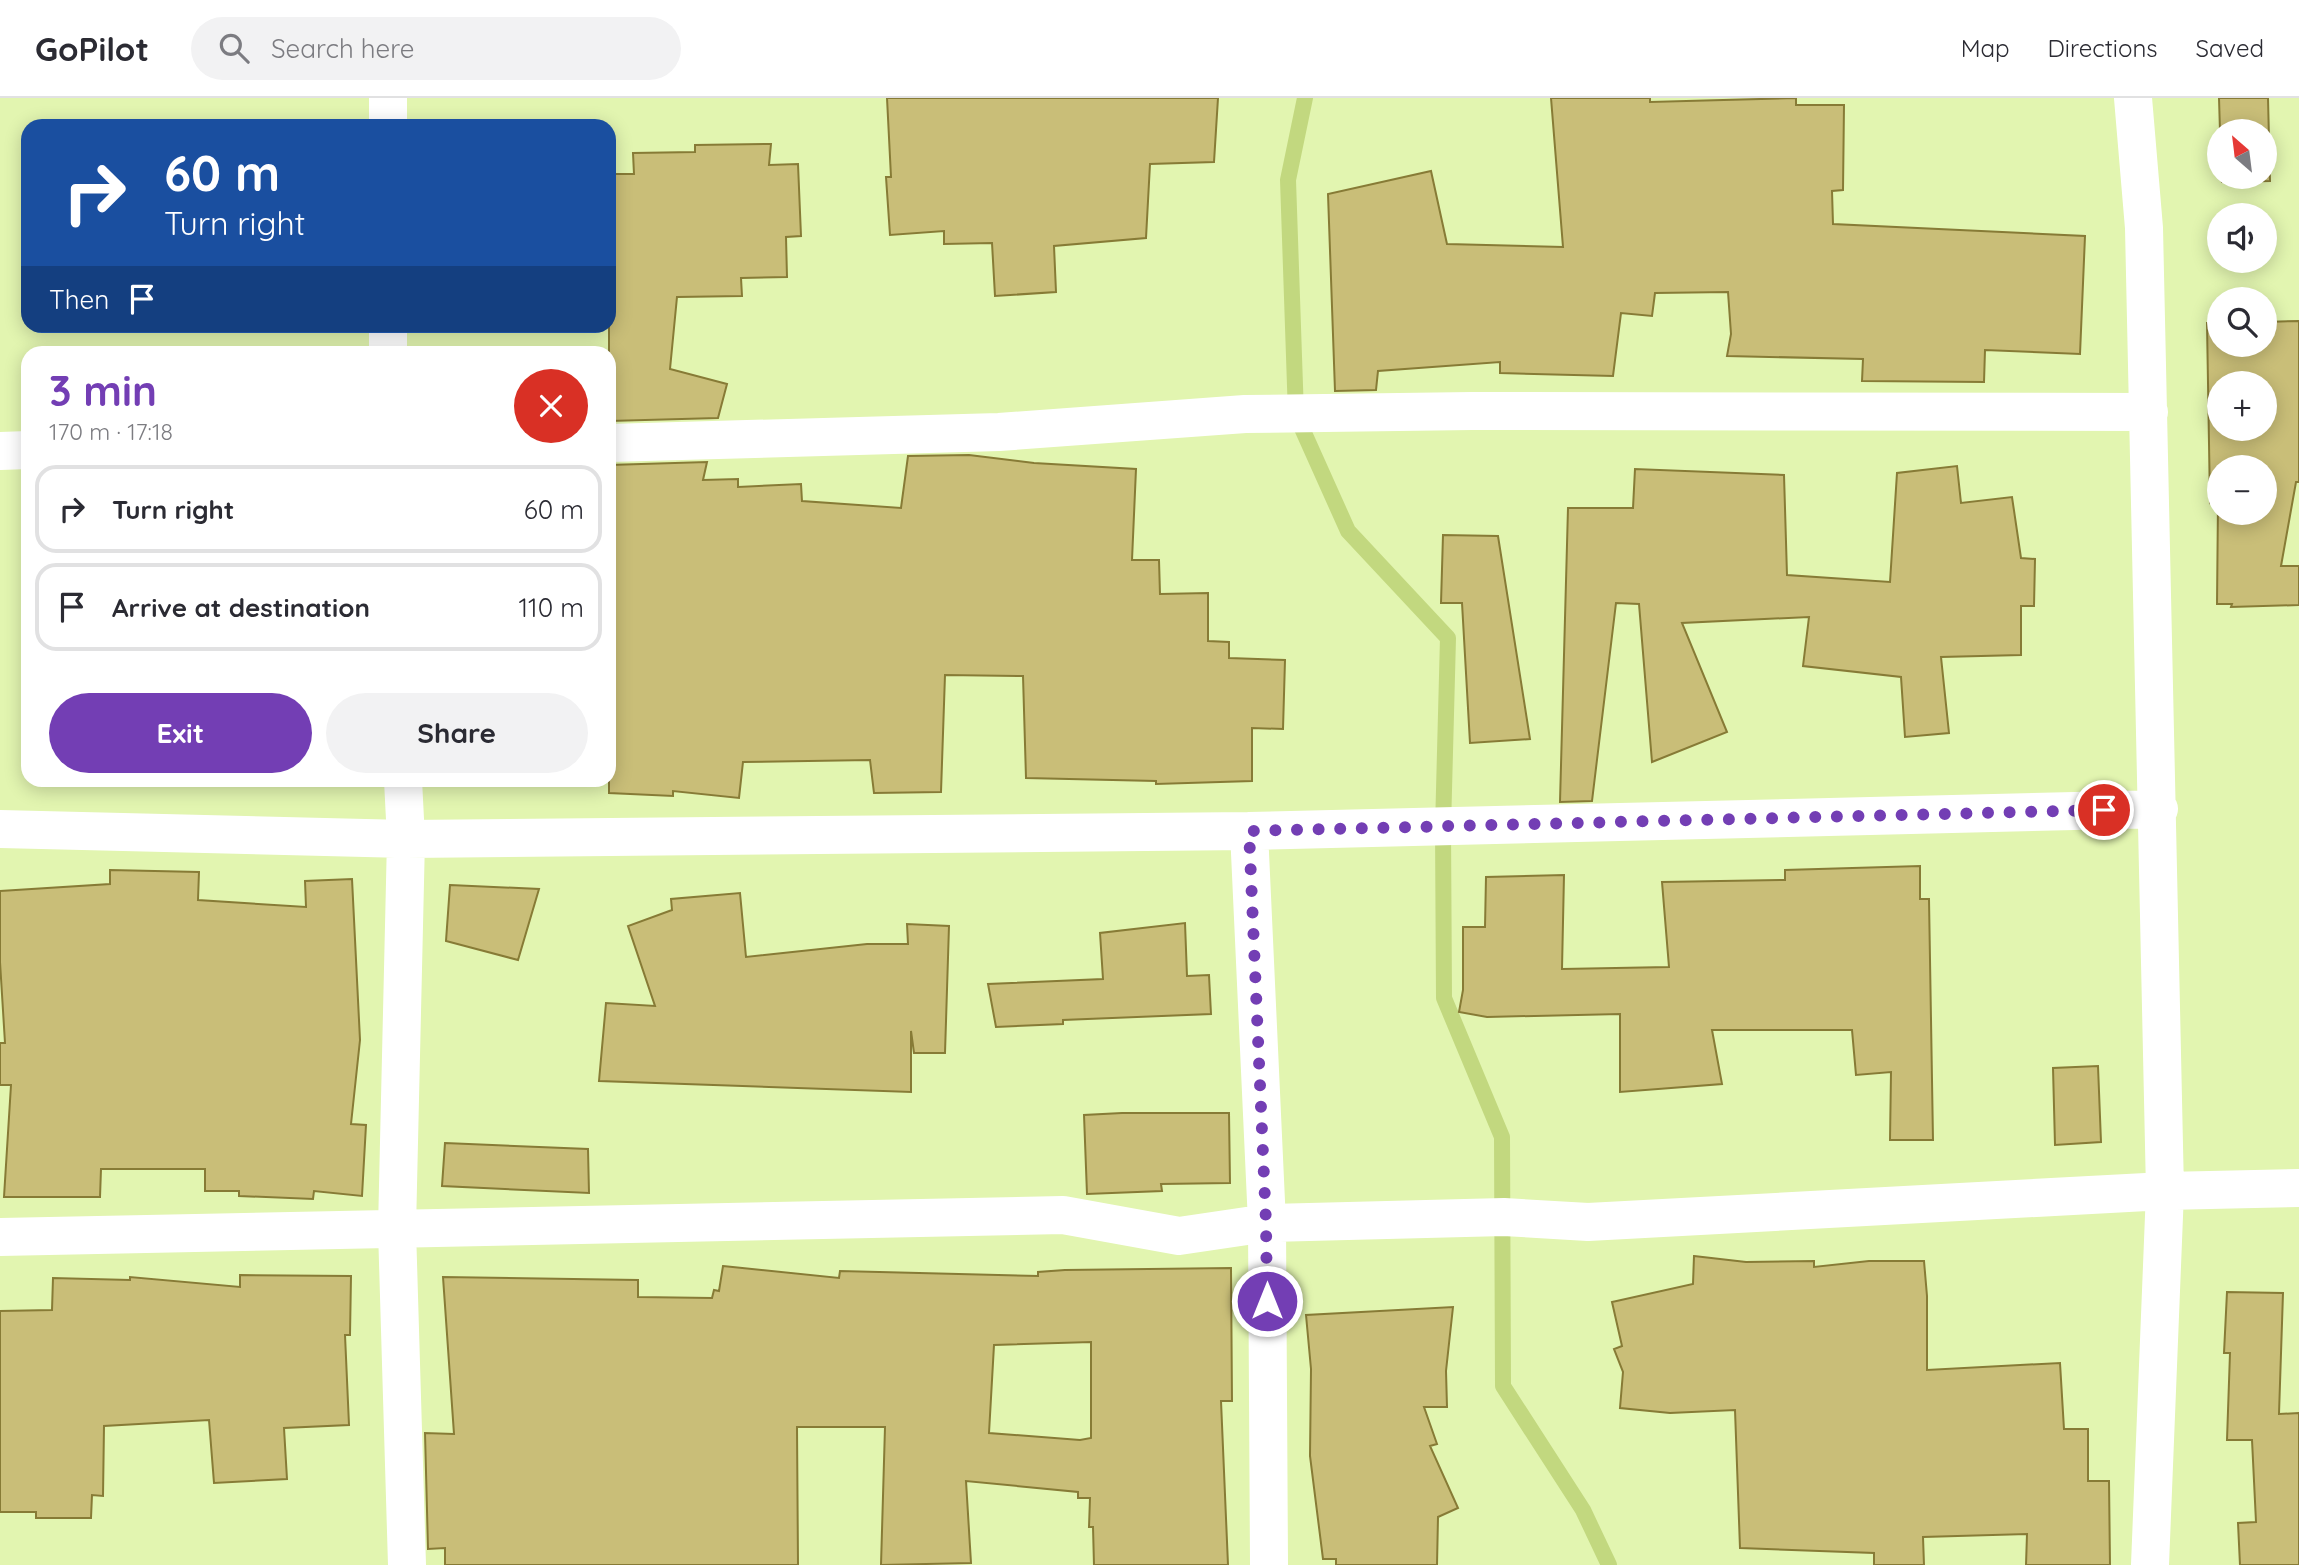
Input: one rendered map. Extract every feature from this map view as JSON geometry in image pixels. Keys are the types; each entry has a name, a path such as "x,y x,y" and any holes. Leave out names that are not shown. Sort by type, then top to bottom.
{"street":[{"path":"388,98 388,119"},
{"path":"2133,98 2144,228 2150,412 2165,1191 2150,1565"},
{"path":"616,443 999,432 1245,414 1472,411 2150,412"},
{"path":"0,451 21,450"},
{"path":"403,787 406,839 397,1229 407,1565"},
{"path":"0,829 406,839 1249,831 2159,809"},
{"path":"1249,831 1266,1223 1269,1565"},
{"path":"0,1237 1063,1215 1179,1236 1266,1223 1504,1217 1588,1222 2165,1191 2299,1188"}],"building":[{"path":"887,98 1218,98 1214,162 1150,164 1146,238 1054,246 1056,292 995,296 992,243 944,244 944,231 890,235 886,177 891,177"},
{"path":"1551,98 1650,98 1650,102 1796,98 1796,105 1844,105 1843,190 1832,191 1833,224 2085,236 2080,354 1985,350 1984,382 1862,381 1863,359 1727,356 1731,334 1728,292 1655,293 1652,316 1621,313 1613,376 1500,373 1500,362 1378,371 1376,390 1335,391 1328,194 1431,171 1447,244 1563,247"},
{"path":"2219,98 2268,98 2269,119 2220,119"},
{"path":"771,144 769,165 798,164 801,236 786,237 787,277 741,278 742,296 677,297 670,369 727,384 718,418 616,421 616,346 609,346 609,333 616,333 616,174 634,174 633,153 695,152 695,145"},
{"path":"2299,321 2299,482 2296,482 2281,566 2299,566 2299,605 2231,607 2232,604 2217,604 2218,525 2277,525 2277,455 2209,455 2209,441 2277,441 2277,371 2208,371 2208,357 2277,357 2277,322"},
{"path":"969,455 1034,463 1136,469 1132,560 1159,560 1160,594 1208,593 1208,641 1229,642 1229,658 1285,660 1283,729 1252,728 1252,781 1156,784 1156,781 1026,778 1023,676 945,675 941,792 874,793 870,760 743,762 739,798 673,791 673,796 609,793 609,787 616,787 616,465 707,462 703,480 738,479 738,487 801,484 802,501 901,508 908,456"},
{"path":"1957,466 1961,503 2012,497 2021,558 2035,559 2034,606 2021,606 2021,655 1941,657 1949,733 1905,737 1901,677 1803,666 1809,617 1682,623 1727,732 1652,762 1639,604 1616,603 1592,801 1560,802 1568,508 1633,508 1635,469 1784,475 1787,575 1890,582 1897,473"},
{"path":"1443,535 1498,536 1530,739 1470,743 1462,603 1441,603"},
{"path":"1920,866 1920,899 1929,899 1933,1140 1890,1140 1891,1072 1856,1075 1852,1030 1712,1030 1722,1084 1620,1092 1620,1014 1487,1017 1459,1012 1463,990 1463,927 1485,927 1486,877 1564,875 1562,969 1669,967 1662,882 1785,880 1785,870"},
{"path":"110,870 199,872 198,900 306,907 305,881 352,879 360,1040 351,1124 366,1125 362,1196 314,1191 313,1199 239,1196 239,1191 205,1191 205,1169 101,1169 100,1197 4,1197 11,1085 0,1085 0,1043 5,1043 0,962 0,891 110,884"},
{"path":"450,885 539,889 518,960 446,941"},
{"path":"740,893 746,957 867,944 908,944 907,924 949,926 945,1053 914,1053 911,1031 911,1092 599,1081 606,1003 655,1006 628,926 672,910 671,899"},
{"path":"1185,923 1187,976 1209,975 1211,1014 1063,1020 1063,1024 996,1027 988,984 1103,979 1100,933"},
{"path":"2098,1066 2101,1142 2055,1145 2053,1068"},
{"path":"1229,1113 1230,1183 1161,1184 1162,1191 1087,1194 1084,1115"},
{"path":"445,1143 588,1149 589,1193 442,1186"},
{"path":"1694,1256 1746,1262 1814,1261 1814,1267 1869,1261 1924,1261 1927,1370 2060,1363 2064,1429 2088,1429 2088,1481 2109,1481 2110,1565 2026,1565 2027,1534 1923,1537 1924,1565 1874,1565 1874,1553 1740,1548 1735,1410 1670,1413 1620,1408 1623,1372 1614,1349 1622,1346 1612,1302 1693,1284"},
{"path":"723,1266 839,1278 840,1271 1038,1276 1038,1272 1065,1270 1231,1268 1232,1401 1221,1401 1228,1565 1094,1565 1093,1527 1089,1527 1090,1498 1078,1498 1078,1492 966,1481 971,1563 881,1565 885,1427 797,1427 798,1565 445,1565 445,1548 428,1549 425,1433 454,1434 443,1277 638,1280 638,1297 712,1298 714,1290 719,1291","holes":["1091,1342 1091,1438 1080,1440 989,1433 994,1345"]},
{"path":"240,1275 351,1276 350,1335 345,1335 349,1425 284,1428 287,1479 214,1483 209,1420 104,1426 103,1496 92,1495 91,1518 36,1518 36,1512 0,1512 0,1311 52,1310 53,1278 130,1280 130,1277 240,1287"},
{"path":"2227,1292 2283,1293 2279,1414 2299,1413 2299,1565 2240,1565 2238,1523 2256,1522 2252,1440 2227,1440 2230,1353 2224,1353"},
{"path":"1453,1307 1446,1371 1447,1407 1424,1407 1437,1444 1430,1446 1458,1508 1438,1517 1437,1565 1336,1565 1336,1559 1323,1559 1310,1456 1311,1369 1306,1315"}],"waterway":[{"path":"1305,98 1288,180 1296,415 1348,531 1448,638 1443,828 1444,998 1502,1137 1503,1386 1583,1510 1609,1565"}],"route":[{"path":"1267,1301 1249,831 2104,810"}]}
